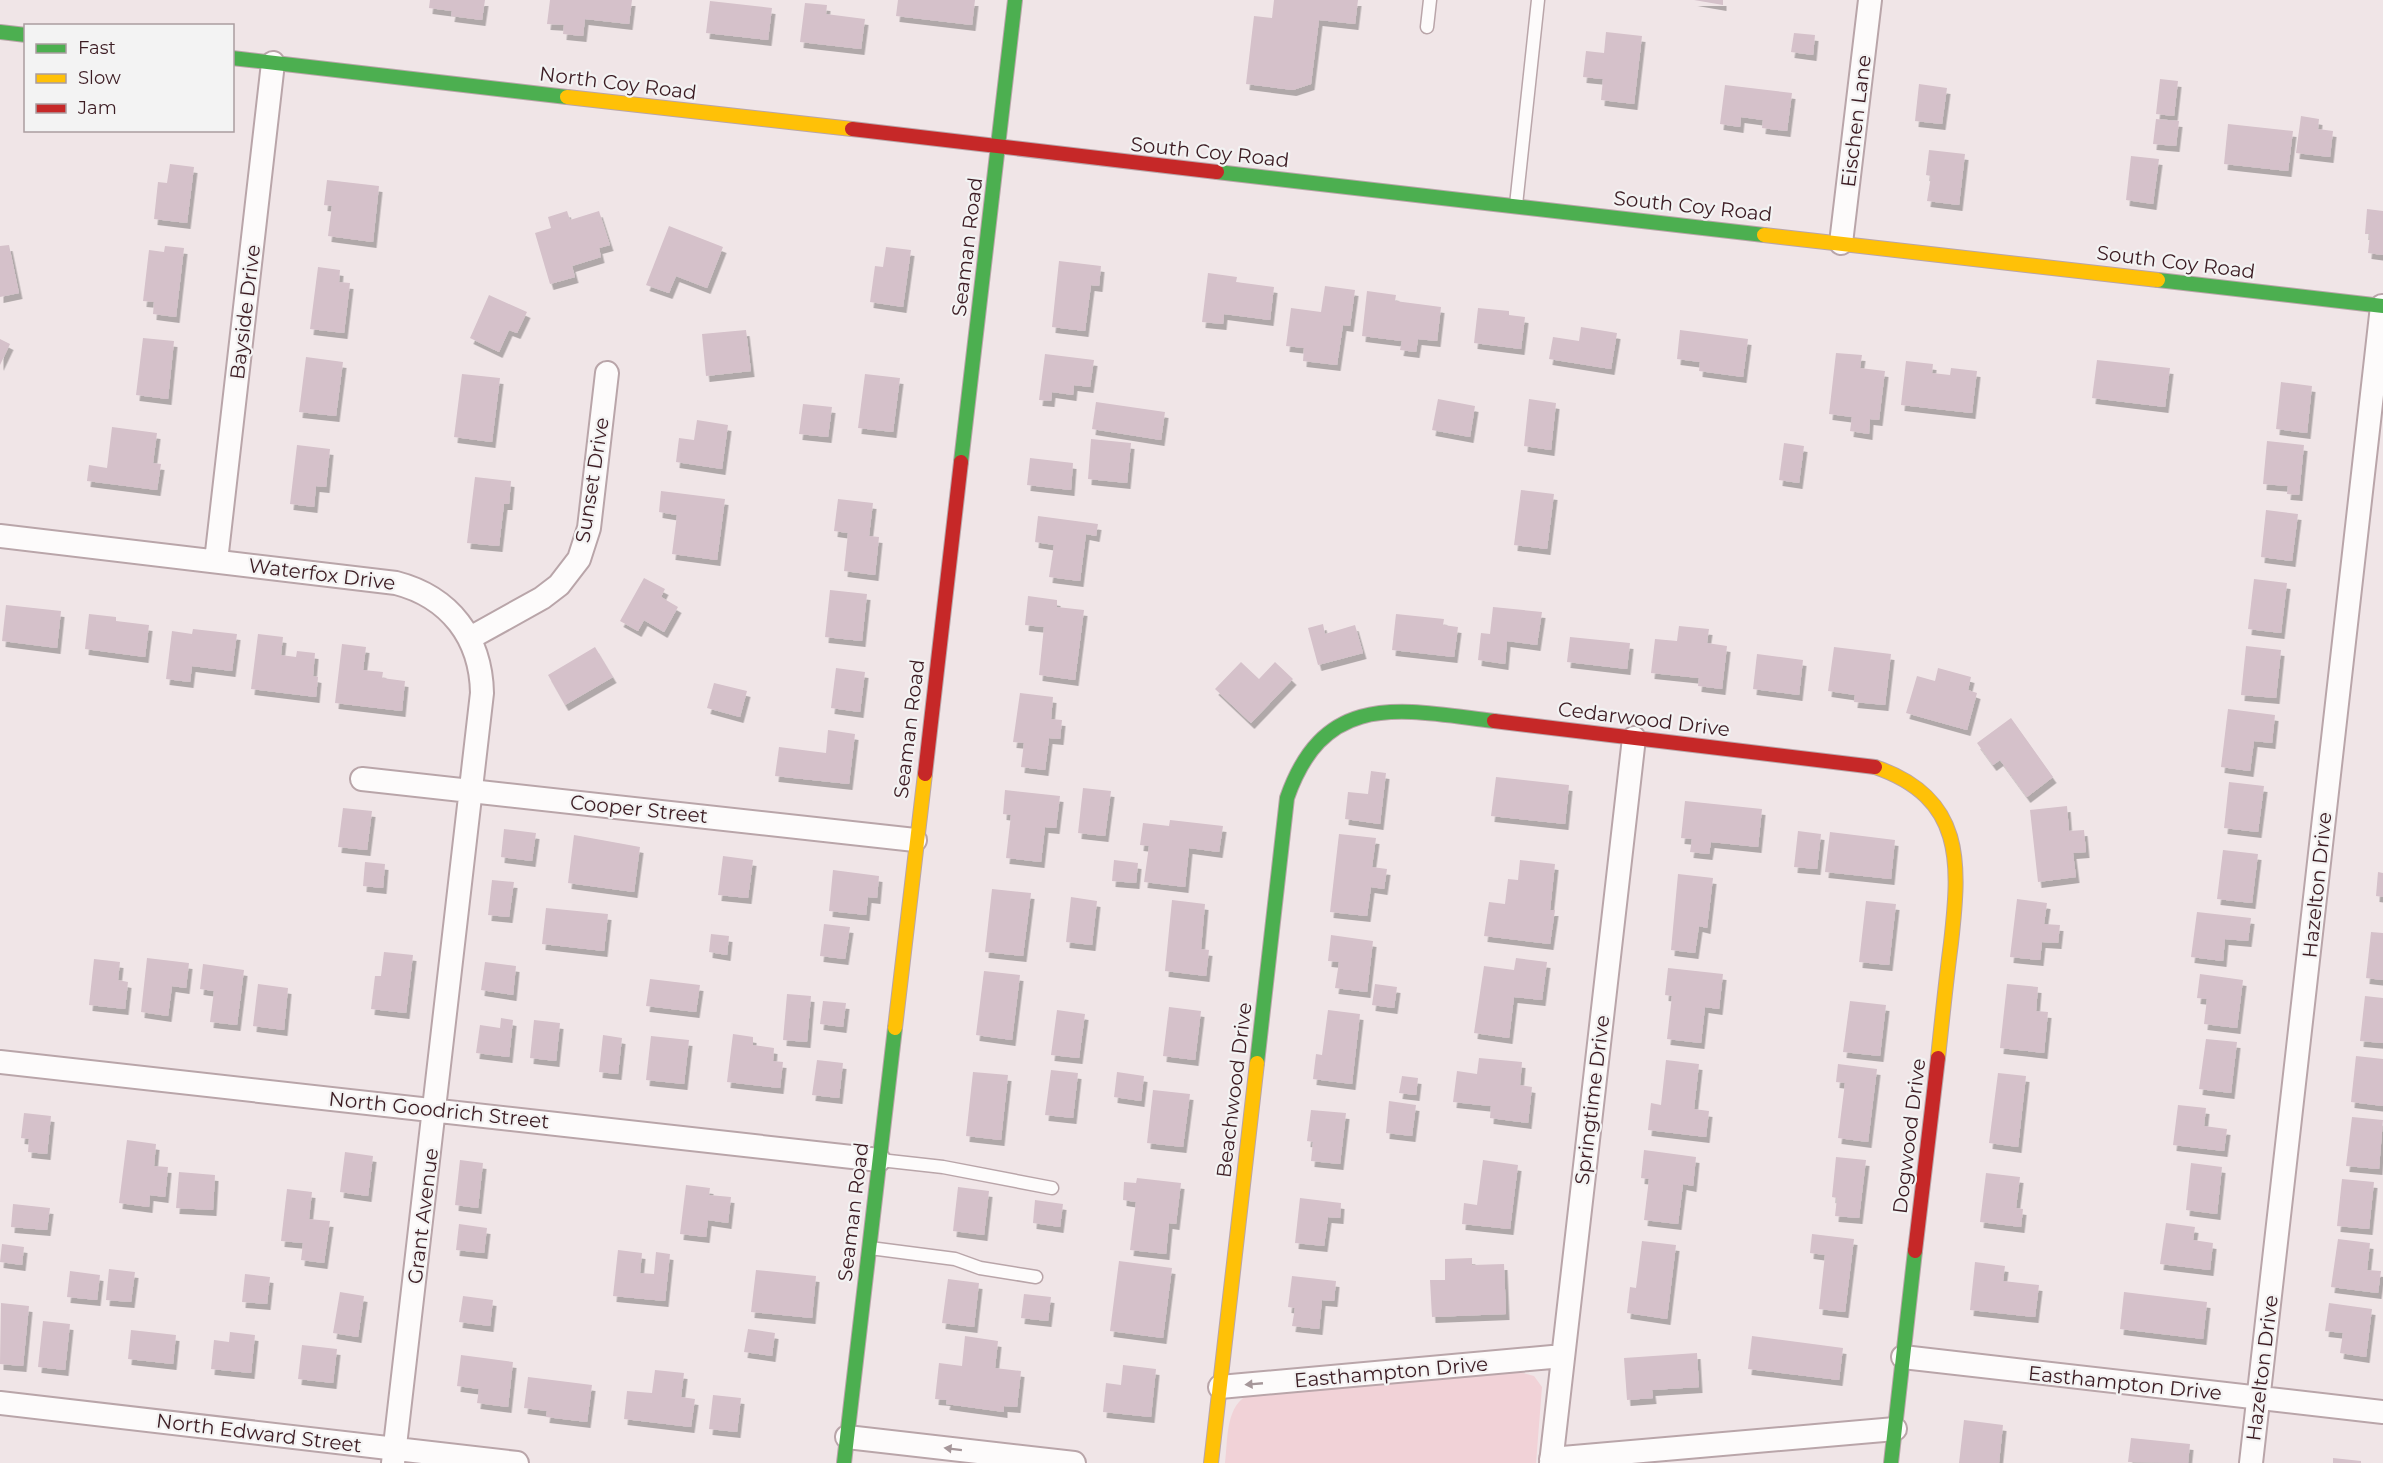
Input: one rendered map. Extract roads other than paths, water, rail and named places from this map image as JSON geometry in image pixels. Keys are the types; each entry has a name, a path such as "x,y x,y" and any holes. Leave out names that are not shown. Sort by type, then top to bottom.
{"street":[{"name":"Seaman Road","path":"844,1463 915,840 1015,0"},
{"name":"Eischen Lane","path":"1841,243 1870,0"},
{"path":"0,32 24,35"},
{"name":"North Coy Road","path":"234,58 998,147"},
{"name":"Bayside Drive","path":"216,561 273,63"},
{"name":"South Coy Road","path":"998,147 2383,306"},
{"name":"Hazelton Drive","path":"2251,1463 2383,306"},
{"name":"Sunset Drive","path":"470,638 542,598 566,577 579,559 589,528 607,373"},
{"name":"Waterfox Drive","path":"0,536 382,580 412,587 439,602 461,623 470,638 482,675 471,790"},
{"name":"Cedarwood Drive","path":"1326,734 1354,718 1370,713 1400,710 1874,766 1890,771 1920,788 1945,816"},
{"name":"Beachwood Drive","path":"1211,1463 1287,798 1300,763 1326,734"},
{"name":"Springtime Drive","path":"1551,1461 1634,738"},
{"name":"Cooper Street","path":"362,779 915,840"},
{"name":"Grant Avenue","path":"394,1456 471,790"},
{"name":"Dogwood Drive","path":"1891,1463 1957,890 1957,854 1945,816"},
{"name":"North Goodrich Street","path":"0,1062 879,1160"},
{"name":"Easthampton Drive","path":"1220,1387 1563,1356"},
{"name":"Easthampton Drive","path":"1904,1357 2383,1412"},
{"name":"North Edward Street","path":"0,1403 394,1456 517,1463"},
{"path":"1551,1461 1895,1430"},
{"path":"847,1437 1074,1463"}],"lane":[{"path":"1427,27 1430,0"},
{"path":"1516,206 1538,0"},
{"path":"879,1160 943,1167 1052,1188"},
{"path":"869,1248 955,1259 980,1268 1036,1277"}]}
